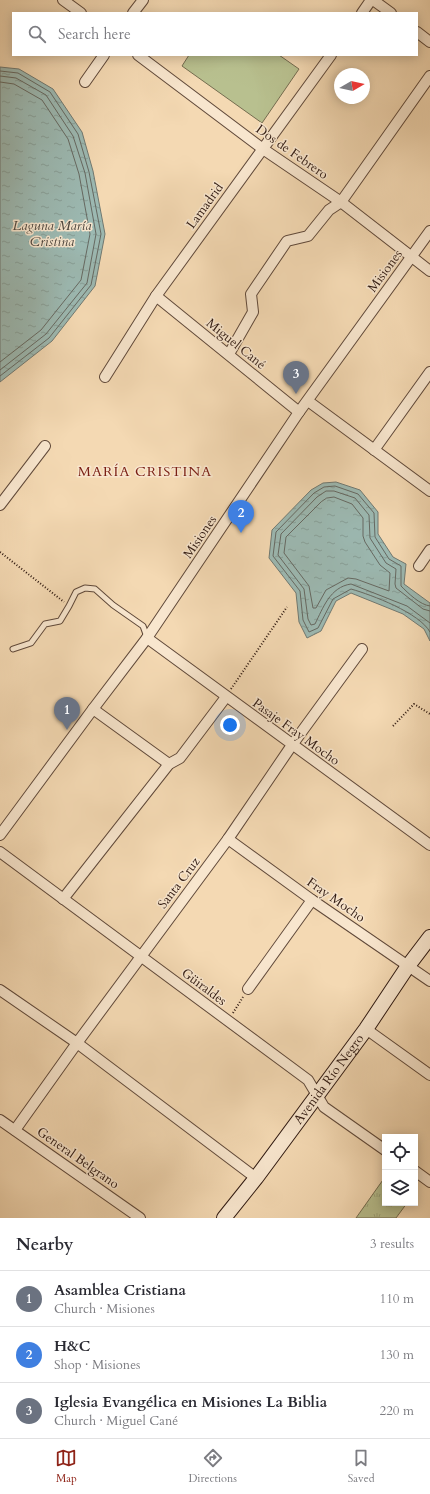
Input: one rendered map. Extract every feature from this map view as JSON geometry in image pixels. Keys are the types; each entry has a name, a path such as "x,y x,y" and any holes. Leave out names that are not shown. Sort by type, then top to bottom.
{"street":[{"path":"63,0 80,12"},
{"path":"135,12 143,0"},
{"path":"363,12 372,0 390,12"},
{"path":"418,33 430,42"},
{"path":"85,82 103,56"},
{"name":"Dos de Febrero","path":"139,56 263,149 341,202 430,271"},
{"name":"Lamadrid","path":"105,376 156,296 330,56"},
{"path":"229,354 253,312 251,294 287,242 308,236 329,210 341,202 430,76"},
{"name":"Misiones","path":"0,835 147,638 299,412 430,231"},
{"name":"Miguel Cané","path":"156,296 299,412"},
{"path":"374,450 430,372"},
{"path":"308,401 430,491"},
{"path":"0,505 45,446"},
{"path":"418,566 430,550"},
{"name":"Pasaje Fray Mocho","path":"147,638 292,746 430,845"},
{"name":"Santa Cruz","path":"15,1130 77,1043 228,839 292,746 362,650"},
{"path":"63,899 169,764 180,758 226,697"},
{"path":"93,709 169,764"},
{"name":"Fray Mocho","path":"228,839 312,900 430,981"},
{"name":"Güiraldes","path":"0,852 308,1080 324,1107 382,1148"},
{"path":"248,989 312,900"},
{"name":"Avenida Río Negro","path":"224,1218 256,1178 366,1029 408,966 430,937"},
{"path":"0,990 77,1043 256,1178"},
{"path":"366,1029 430,1075"},
{"name":"General Belgrano","path":"0,1120 140,1218"},
{"path":"418,1173 430,1182"}],"lane":[{"path":"13,649 31,643 45,624 60,621 70,606 76,592 85,588 95,589 143,626 147,638"}],"path":[{"path":"0,552 70,606"},
{"path":"226,697 287,607"},
{"path":"393,726 414,704 430,714"},
{"path":"228,1021 248,989"}],"green space":[{"path":"188,56 280,56 299,69 262,123 182,66"},
{"path":"382,1181 382,1206 405,1206 396,1218 356,1218"}],"water":[{"name":"Laguna María Cristina","path":"0,67 19,69 53,89 82,132 93,171 105,234 95,286 52,341 0,382"},
{"path":"336,482 360,490 378,512 378,534 393,557 406,564 404,584 430,603 430,641 424,629 403,614 351,593 336,601 321,631 307,638 299,622 296,593 269,558 272,530 311,490 323,483"}],"place":[{"name":"Iglesia Evangélica en Misiones La Biblia","path":"296,394"},
{"name":"H&C","path":"241,533"},
{"name":"Asamblea Cristiana","path":"67,730"}],"district":[{"name":"MARÍA CRISTINA","path":"145,471"}]}
